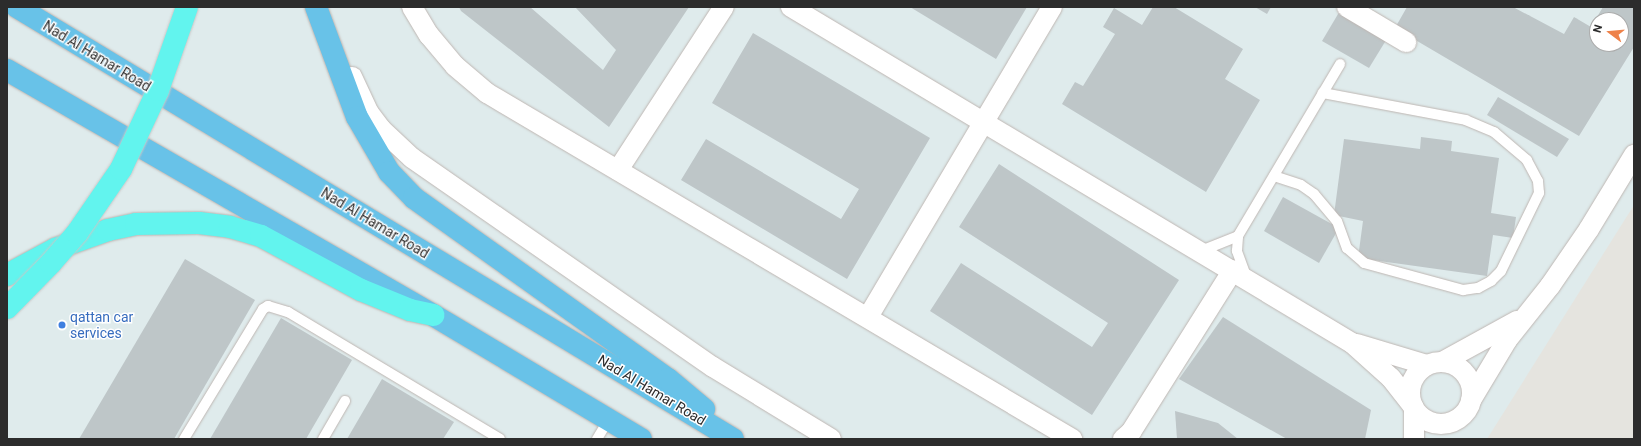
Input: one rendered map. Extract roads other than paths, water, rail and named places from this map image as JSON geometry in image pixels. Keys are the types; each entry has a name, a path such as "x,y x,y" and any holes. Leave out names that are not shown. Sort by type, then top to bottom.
{"highway":[{"path":"7,308 52,263 77,233 121,169 158,90 187,7"},
{"path":"7,275 55,249 108,230 136,224 199,223 230,228 260,236 379,298 410,310 433,315"}],"main road":[{"name":"Nad Al Hamar Road","path":"17,7 734,439"},
{"path":"316,7 334,50 344,88 372,144 389,172 414,198 668,379 734,439"},
{"path":"7,70 433,315 641,439"}],"street":[{"path":"412,7 429,35 456,66 487,93 1072,439"},
{"path":"618,170 724,7"},
{"path":"791,7 1240,274 1352,343 1391,378 1413,407 1429,422 1446,431 1467,409 1488,369 1590,229 1634,154"},
{"path":"868,317 985,123 1052,7"},
{"path":"1347,7 1368,13 1406,42"},
{"path":"334,50 352,77 370,113 395,144 412,158 713,367 832,439"},
{"path":"1129,437 1240,274"},
{"path":"1414,439 1413,407 1410,395 1411,383 1417,372 1488,339 1528,313"},
{"path":"1352,343 1435,363 1456,365 1466,374 1472,387 1471,400"}],"lane":[{"path":"1240,274 1237,251 1238,236 1340,64"},
{"path":"1274,176 1301,185 1314,194 1337,221 1347,248 1364,263 1463,290 1478,288 1491,281 1501,271 1539,193 1538,181 1527,160 1494,132 1466,120 1323,93"},
{"path":"1201,251 1238,236"},
{"path":"184,439 263,309 268,306 288,312 500,439"},
{"path":"323,439 345,401"},
{"path":"597,439 608,420"}],"place":[{"name":"qattan car services","path":"62,325"}]}
